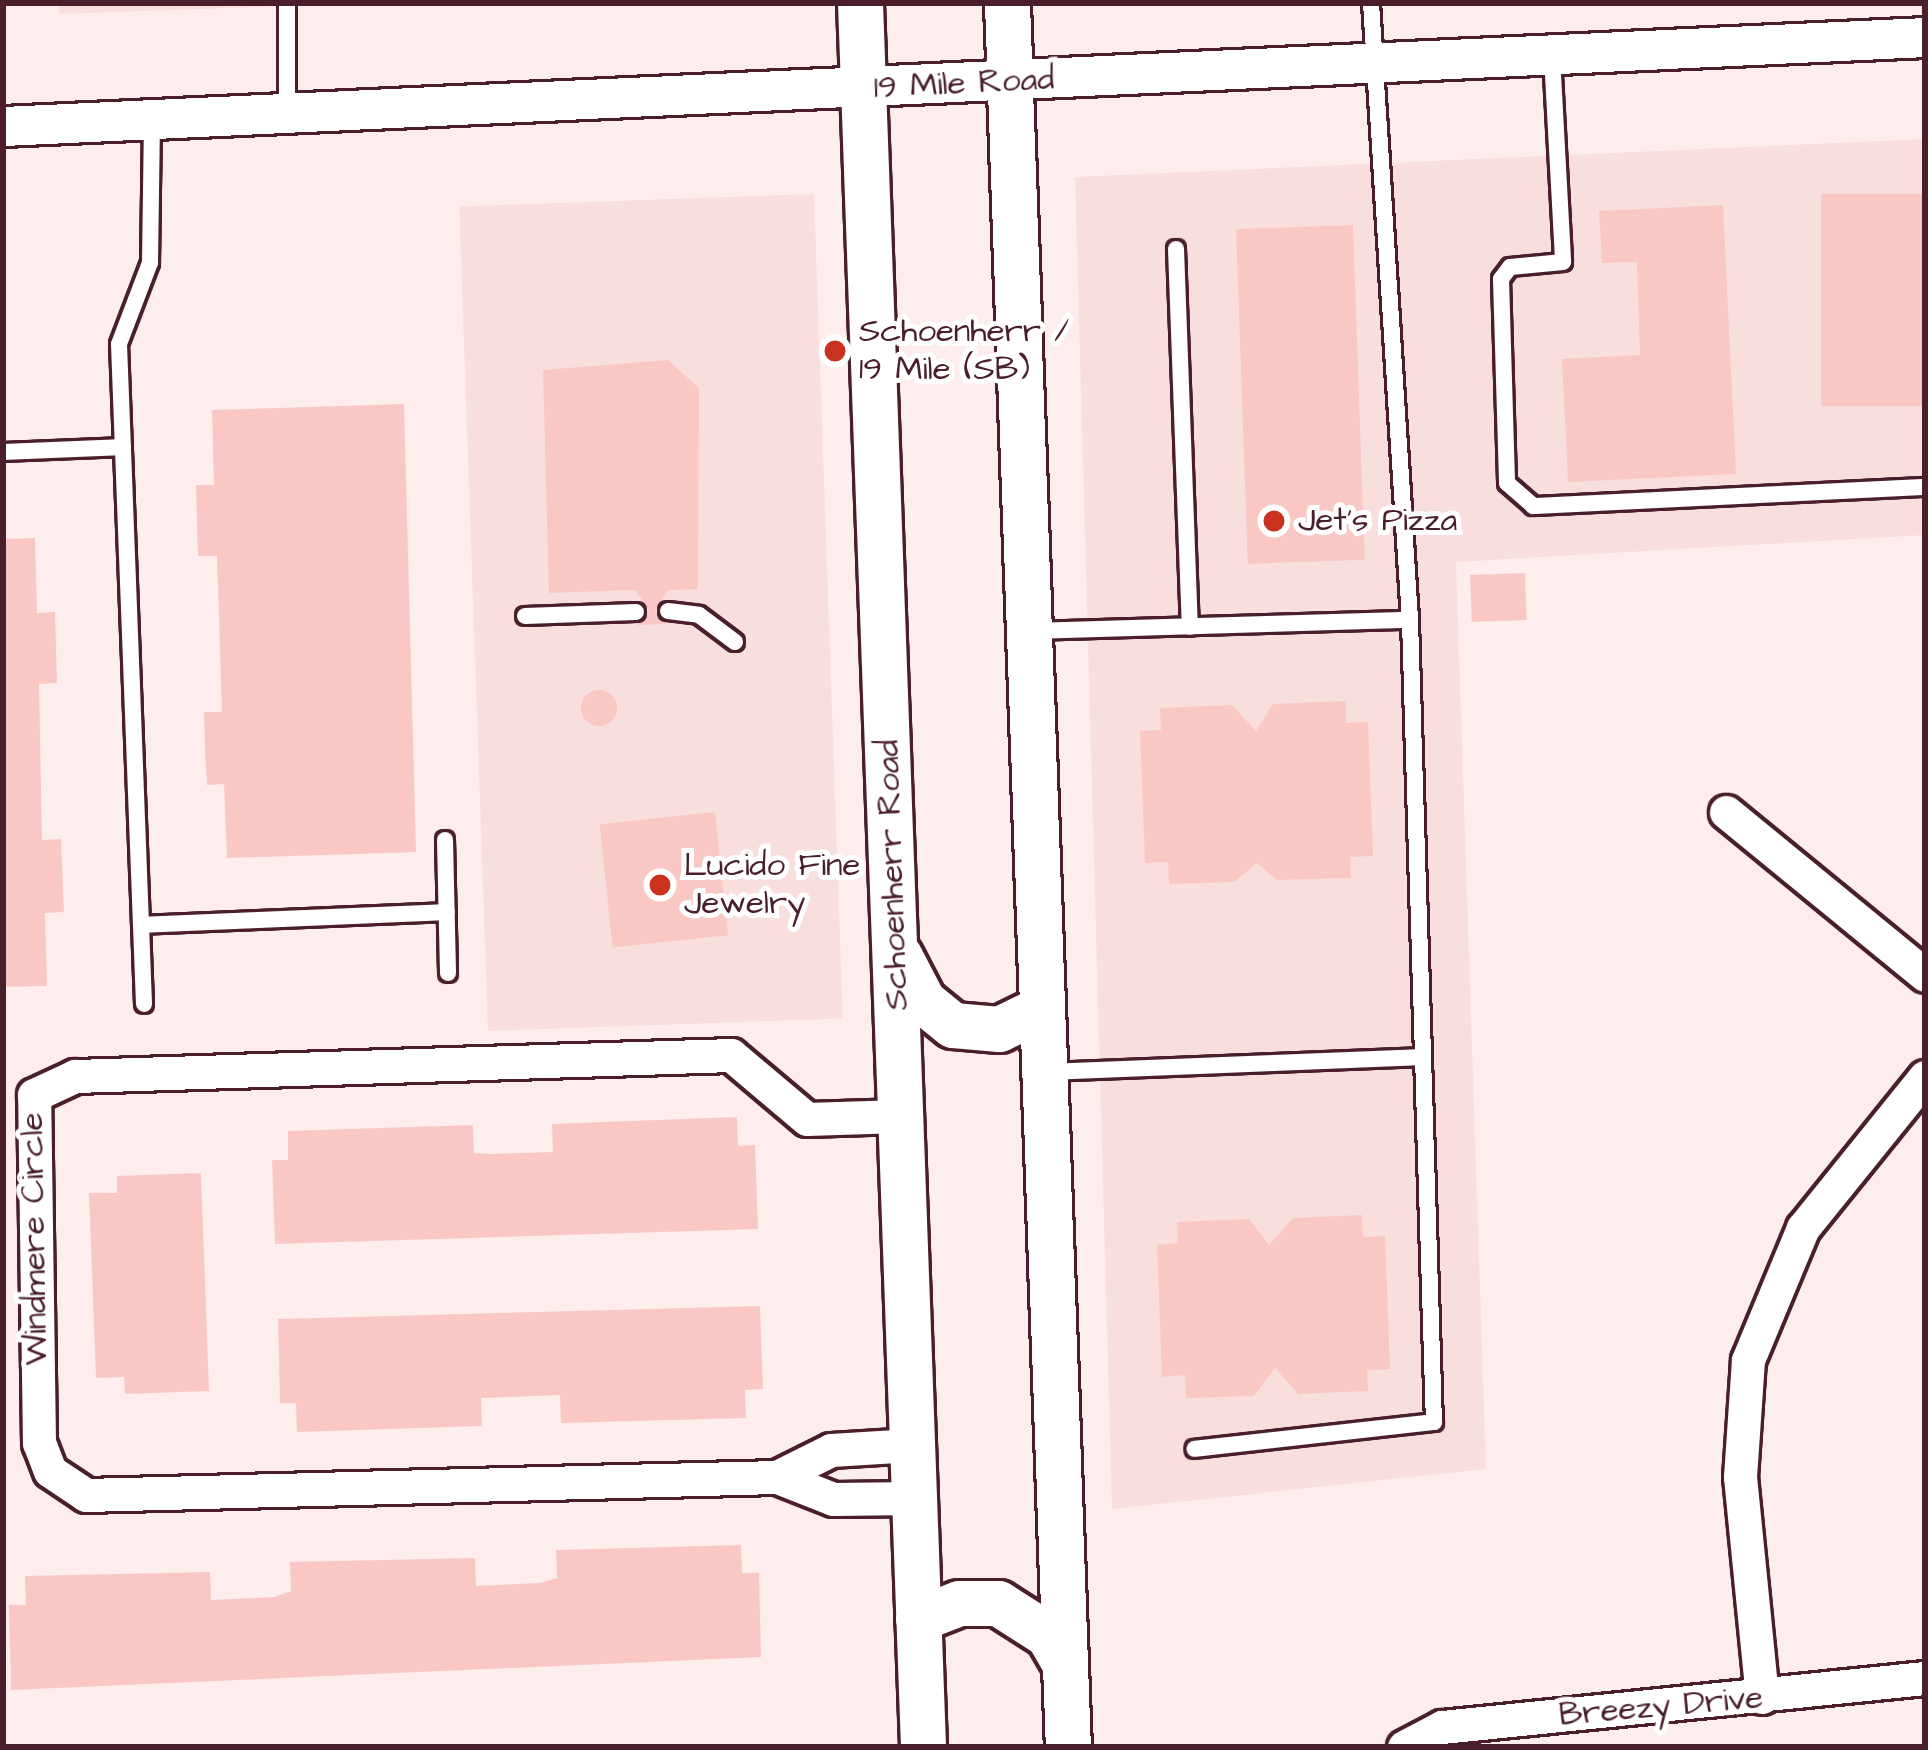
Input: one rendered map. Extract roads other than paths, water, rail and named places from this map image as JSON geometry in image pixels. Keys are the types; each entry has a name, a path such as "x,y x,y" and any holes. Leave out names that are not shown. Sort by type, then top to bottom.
{"main road":[{"name":"Schoenherr Road","path":"860,3 923,1747"},
{"path":"1007,3 1024,632 1067,1747"},
{"path":"896,949 923,1001 953,1025 999,1029 1040,1009"},
{"path":"918,1619 958,1603 998,1603 1048,1635 1065,1665"}],"street":[{"name":"19 Mile Road","path":"3,126 287,117 1925,38"},
{"path":"1726,812 1925,975"},
{"name":"Windmere Circle","path":"900,1116 807,1119 731,1055 75,1076 34,1095 39,1443 50,1471 86,1495 777,1478 833,1499 915,1498"},
{"path":"1762,1697 1740,1477 1748,1360 1803,1228 1925,1077"},
{"name":"Windmere Circle","path":"777,1478 831,1450 913,1445"},
{"name":"Breezy Drive","path":"1404,1747 1442,1727 1925,1678"}],"lane":[{"path":"287,3 287,117"},
{"path":"1195,1449 1433,1422 1410,620 1371,3"},
{"path":"1552,55 1563,262 1510,267 1501,279 1507,483 1533,506 1925,487"},
{"path":"144,1004 119,344 150,263 152,122"},
{"path":"1176,249 1190,626"},
{"path":"3,452 123,448"},
{"path":"668,611 699,615 735,642"},
{"path":"525,616 636,613"},
{"path":"1024,632 1410,620"},
{"path":"445,841 448,973"},
{"path":"141,925 446,912"},
{"path":"1042,1072 1423,1058"}],"place":[{"name":"Schoenherr / 19 Mile (SB)","path":"835,351"},
{"name":"Jet's Pizza","path":"1274,521"},
{"name":"Lucido Fine Jewelry","path":"660,885"}]}
